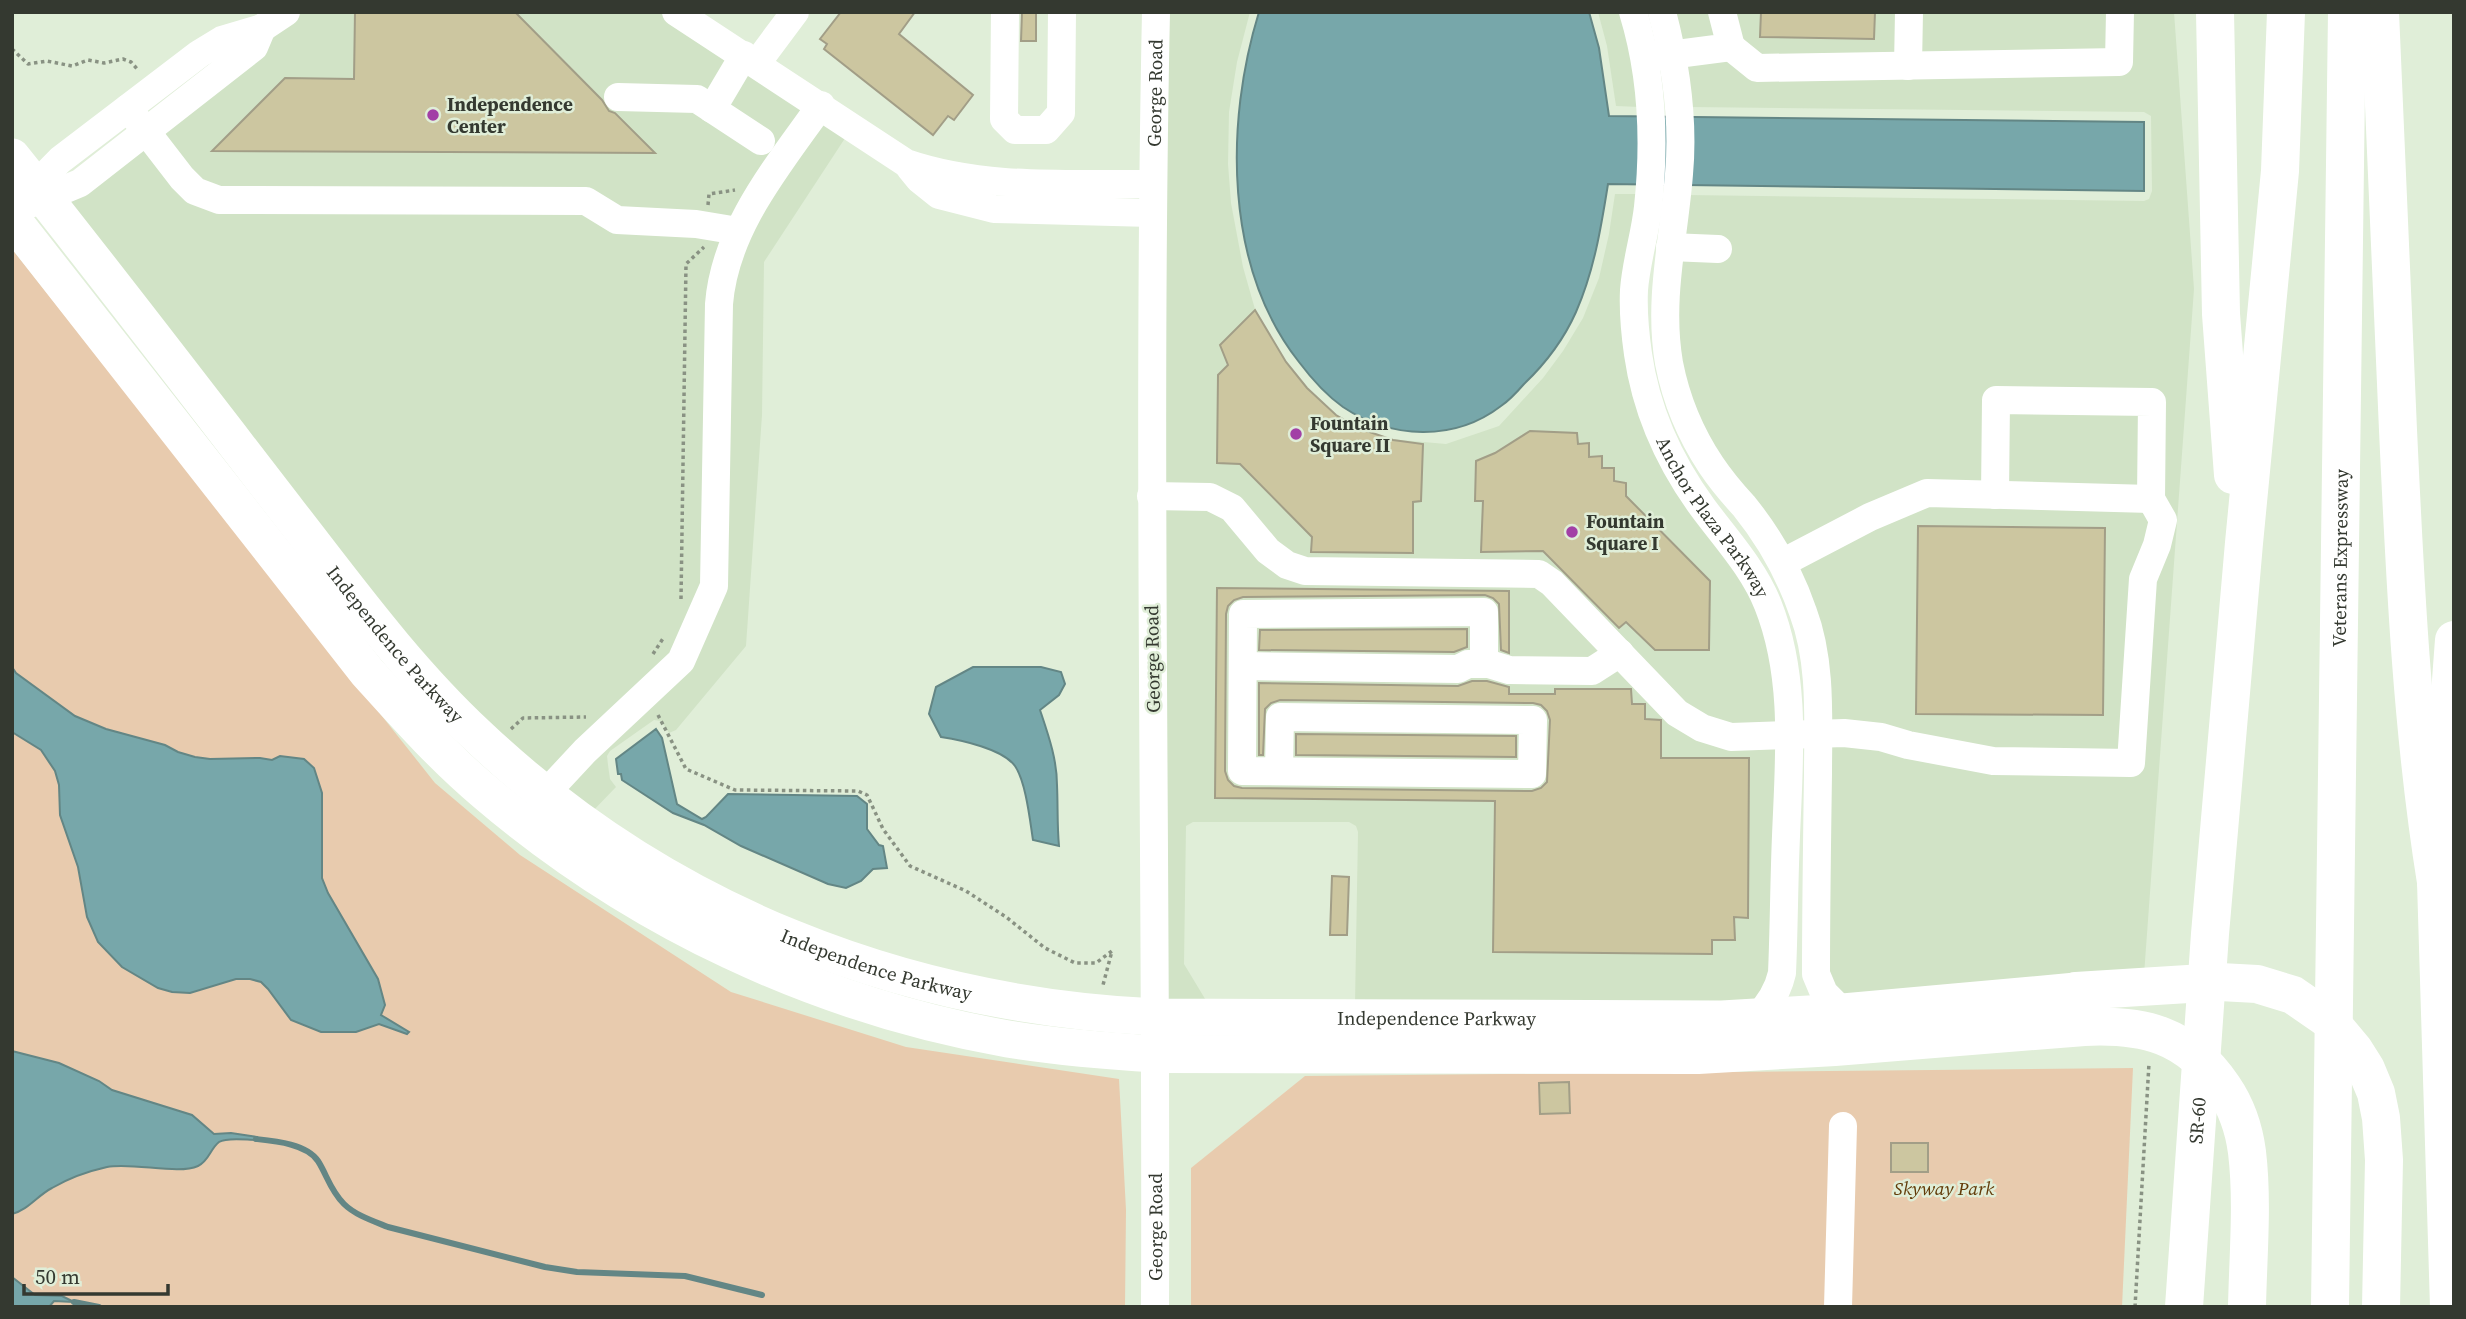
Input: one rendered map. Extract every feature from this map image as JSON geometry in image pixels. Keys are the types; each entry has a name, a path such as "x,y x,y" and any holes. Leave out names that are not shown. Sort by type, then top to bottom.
{"highway":[{"path":"2215,12 2221,314 2232,472 2244,543"},
{"path":"2244,543 2280,172 2286,12"},
{"name":"Veterans Expressway","path":"2330,1307 2347,12"},
{"path":"2380,12 2411,669 2423,793 2436,883"},
{"name":"SR-60","path":"2184,1307 2210,934 2244,543"},
{"path":"2449,1307 2436,883 2454,640"},
{"path":"2076,991 2248,983 2273,987 2293,995 2329,1020 2366,1069 2376,1093 2381,1118 2384,1160 2381,1307"},
{"path":"1156,1035 1698,1055 2104,1026 2146,1031 2183,1045 2201,1059 2226,1091 2240,1120 2247,1151 2248,1177 2247,1307"}],"main road":[{"name":"Independence Parkway","path":"12,157 26,201 382,632 476,735 545,794 613,844 702,897 765,928 858,964 916,982 983,997 1086,1013 1156,1035"},
{"name":"Independence Parkway","path":"12,219 367,672 452,762 486,793 596,876 682,928 774,971 853,1000 910,1017 1009,1039 1070,1047 1156,1035 1567,1020 1756,1018 2076,991"}],"street":[{"path":"26,201 60,160 199,54 222,40 261,28 286,12"},
{"path":"676,12 906,163 935,173 1013,183 1152,184"},
{"path":"712,109 750,59 795,12"},
{"path":"1005,12 1004,119 1015,130 1046,130 1061,113 1062,12"},
{"name":"George Road","path":"1154,1307 1156,1035 1151,496 1152,184 1156,12"},
{"name":"Anchor Plaza Parkway","path":"1633,12 1649,96 1651,158 1648,207 1634,289 1638,353 1644,388 1669,454 1702,507 1749,569 1768,602 1784,664 1789,737 1782,973 1770,1002 1756,1018"},
{"name":"Anchor Plaza Parkway","path":"1662,12 1678,93 1681,152 1665,284 1666,340 1670,365 1681,406 1699,446 1782,563 1809,630 1815,662 1818,734 1816,974 1824,993 1843,1012"},
{"path":"1722,12 1731,47 1757,68 2119,62 2120,12"},
{"path":"1908,66 1909,12"},
{"path":"26,201 80,183 254,47 261,28"},
{"path":"1644,59 1731,47"},
{"path":"618,97 696,99 761,141"},
{"path":"545,794 585,751 681,662 714,586 719,304 724,265 738,231 821,105"},
{"path":"128,108 182,178 195,191 219,200 586,201 617,220 738,231"},
{"path":"906,163 919,179 939,195 965,204 1021,211 1152,212"},
{"path":"1670,247 1718,249"},
{"path":"1151,496 1210,497 1232,508 1268,551 1287,565 1305,570 1539,574 1552,583 1677,713 1702,728 1731,737 1844,733 1881,737 1908,746 1993,761 2131,763 2143,579 2157,545 2163,520 2151,499 2152,402 1996,400 1994,495"},
{"path":"1782,563 1870,517 1927,493 2151,499"},
{"path":"1279,771 1280,717 1533,720 1532,774 1242,771 1243,614 1483,612 1484,654"},
{"path":"1243,666 1422,680 1468,664 1489,664 1509,670 1592,671 1620,653"},
{"path":"1838,1307 1843,1126"}],"path":[{"path":"12,49 31,64 47,61 72,66 89,60 104,63 127,60 154,87"},
{"path":"681,600 686,264 704,248 709,194 735,191 742,179"},
{"path":"649,659 665,636"},
{"path":"642,698 660,716 685,769 708,779 736,790 858,791 867,795 883,829 910,866 966,891 1006,917 1045,948 1074,963 1096,963 1111,951 1102,988"},
{"path":"504,735 523,718 585,718 594,709"},
{"path":"2135,1307 2150,1060"}],"shaded area":[{"path":"283,12 666,12 853,126 764,262 762,415 746,646 676,730 669,733 661,721 654,720 610,751 607,756 610,779 616,787 590,814 456,700 52,192"},
{"path":"1166,12 1250,12 1237,62 1229,112 1228,164 1231,203 1243,267 1266,348 1314,406 1365,430 1390,439 1446,444 1499,426 1543,378 1583,318 1599,278 1615,194 1639,194 1628,355 1759,607 1778,698 1772,972 1752,1007 1355,1004 1358,832 1356,826 1349,822 1193,822 1186,826 1184,964 1210,1007 1166,1006"},
{"path":"1598,12 1623,12 1640,107 1616,106 1607,46"},
{"path":"1672,12 2174,12 2194,289 2144,975 1840,996 1826,973 1825,662 1719,459 1684,382 1674,316 1687,195 2144,201 2149,199 2152,191 2151,116 2144,112 1689,107"}],"green space":[{"path":"12,249 435,783 520,855 731,992 906,1047 1119,1079 1126,1210 1125,1307 12,1307"},
{"name":"Skyway Park","path":"2133,1068 2122,1307 1191,1307 1191,1168 1305,1076"}],"water":[{"path":"1259,12 1589,12 1599,48 1609,116 2144,122 2144,191 1608,184 1588,281 1566,332 1547,360 1510,399 1483,418 1443,431 1402,430 1362,418 1343,407 1319,386 1274,324 1256,283 1244,239 1238,193 1237,146 1240,100"},
{"path":"12,667 16,673 75,716 106,729 165,745 195,757 272,760 280,756 304,759 314,768 322,793 322,878 378,979 385,1005 381,1015 409,1032 407,1034 379,1024 356,1032 321,1032 291,1020 261,982 236,979 190,993 172,992 158,988 122,967 98,942 87,917 78,867 60,815 59,785 55,771 41,750 12,732"},
{"path":"973,667 1041,667 1061,672 1065,684 1059,695 1040,710 1052,747 1057,775 1059,846 1033,840 1027,802 1015,766 1001,755 981,746 941,737 929,714 936,687"},
{"path":"656,729 662,738 677,804 702,819 728,794 857,796 867,804 867,829 879,845 883,846 887,868 873,869 861,881 846,888 828,884 673,813 622,780 621,774 618,774 616,759"},
{"path":"12,1051 59,1063 99,1081 112,1090 192,1115 214,1134 231,1133 257,1137 256,1140 222,1140 202,1164 189,1168 118,1166 93,1171 59,1184 12,1214"},
{"path":"12,1277 35,1295 62,1296 74,1302 54,1301 49,1307 12,1307"}],"building":[{"name":"Independence Center","path":"355,12 515,12 602,100 609,111 615,113 655,153 212,151 285,78 354,79"},
{"path":"841,12 915,12 899,34 973,95 954,120 948,116 933,135 824,49 827,44 820,39"},
{"path":"1022,12 1036,12 1036,41 1021,41"},
{"path":"1761,12 1875,12 1874,39 1760,37"},
{"name":"Fountain Square II","path":"1255,310 1286,362 1307,388 1336,415 1358,428 1393,440 1423,444 1421,501 1413,502 1413,553 1311,552 1312,537 1240,464 1217,463 1218,375 1228,365 1220,345"},
{"name":"Fountain Square I","path":"1530,431 1577,433 1578,444 1589,443 1589,457 1602,456 1602,468 1614,468 1614,481 1626,483 1626,496 1710,581 1709,650 1655,650 1626,622 1619,628 1543,551 1481,552 1483,501 1475,501 1476,461 1495,453"},
{"path":"1918,526 2105,528 2103,715 1916,714"},
{"path":"1217,588 1509,591 1509,653 1501,650 1499,604 1485,595 1243,597 1234,600 1228,606 1226,614 1225,771 1228,780 1234,786 1242,788 1532,791 1547,782 1550,720 1541,705 1280,700 1265,709 1263,755 1259,755 1259,683 1458,686 1472,681 1487,681 1509,687 1509,694 1555,694 1555,689 1631,689 1632,704 1645,704 1645,719 1661,720 1661,758 1749,758 1748,918 1734,917 1735,940 1712,940 1712,954 1493,952 1495,801 1215,798"},
{"path":"1467,629 1467,647 1454,652 1259,650 1260,630"},
{"path":"1296,734 1516,736 1516,757 1296,755"},
{"path":"1332,876 1349,877 1347,935 1330,935"},
{"path":"1569,1082 1570,1113 1540,1114 1539,1083"},
{"path":"1891,1143 1928,1143 1928,1172 1891,1172"}],"waterway":[{"path":"256,1139 290,1144 313,1155 339,1199 348,1208 388,1227 545,1267 577,1272 685,1276 762,1295"},
{"path":"74,1302 99,1307"}],"place":[{"name":"Independence Center","path":"433,115"},
{"name":"Fountain Square II","path":"1296,434"},
{"name":"Fountain Square I","path":"1572,532"}]}
